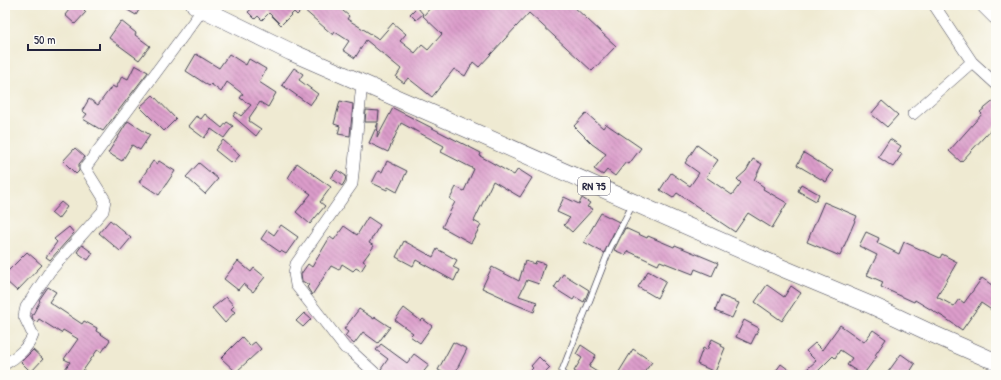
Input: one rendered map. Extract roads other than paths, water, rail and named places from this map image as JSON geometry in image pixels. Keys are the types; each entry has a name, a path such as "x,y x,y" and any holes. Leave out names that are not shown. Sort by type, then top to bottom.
{"main road":[{"path":"985,5 996,16"},
{"name":"RN 75","path":"199,7 291,52 782,268 873,306 954,344 996,361"}],"street":[{"path":"934,5 972,62 996,84"},
{"path":"5,364 31,342 33,335 24,316 26,306 50,271 103,210 105,200 85,168 199,7"},
{"path":"913,114 972,62"},
{"path":"362,83 352,184 296,264 294,273 296,285 345,348 351,351 377,375"}],"lane":[{"path":"564,375 562,371 610,248 634,203"}]}
